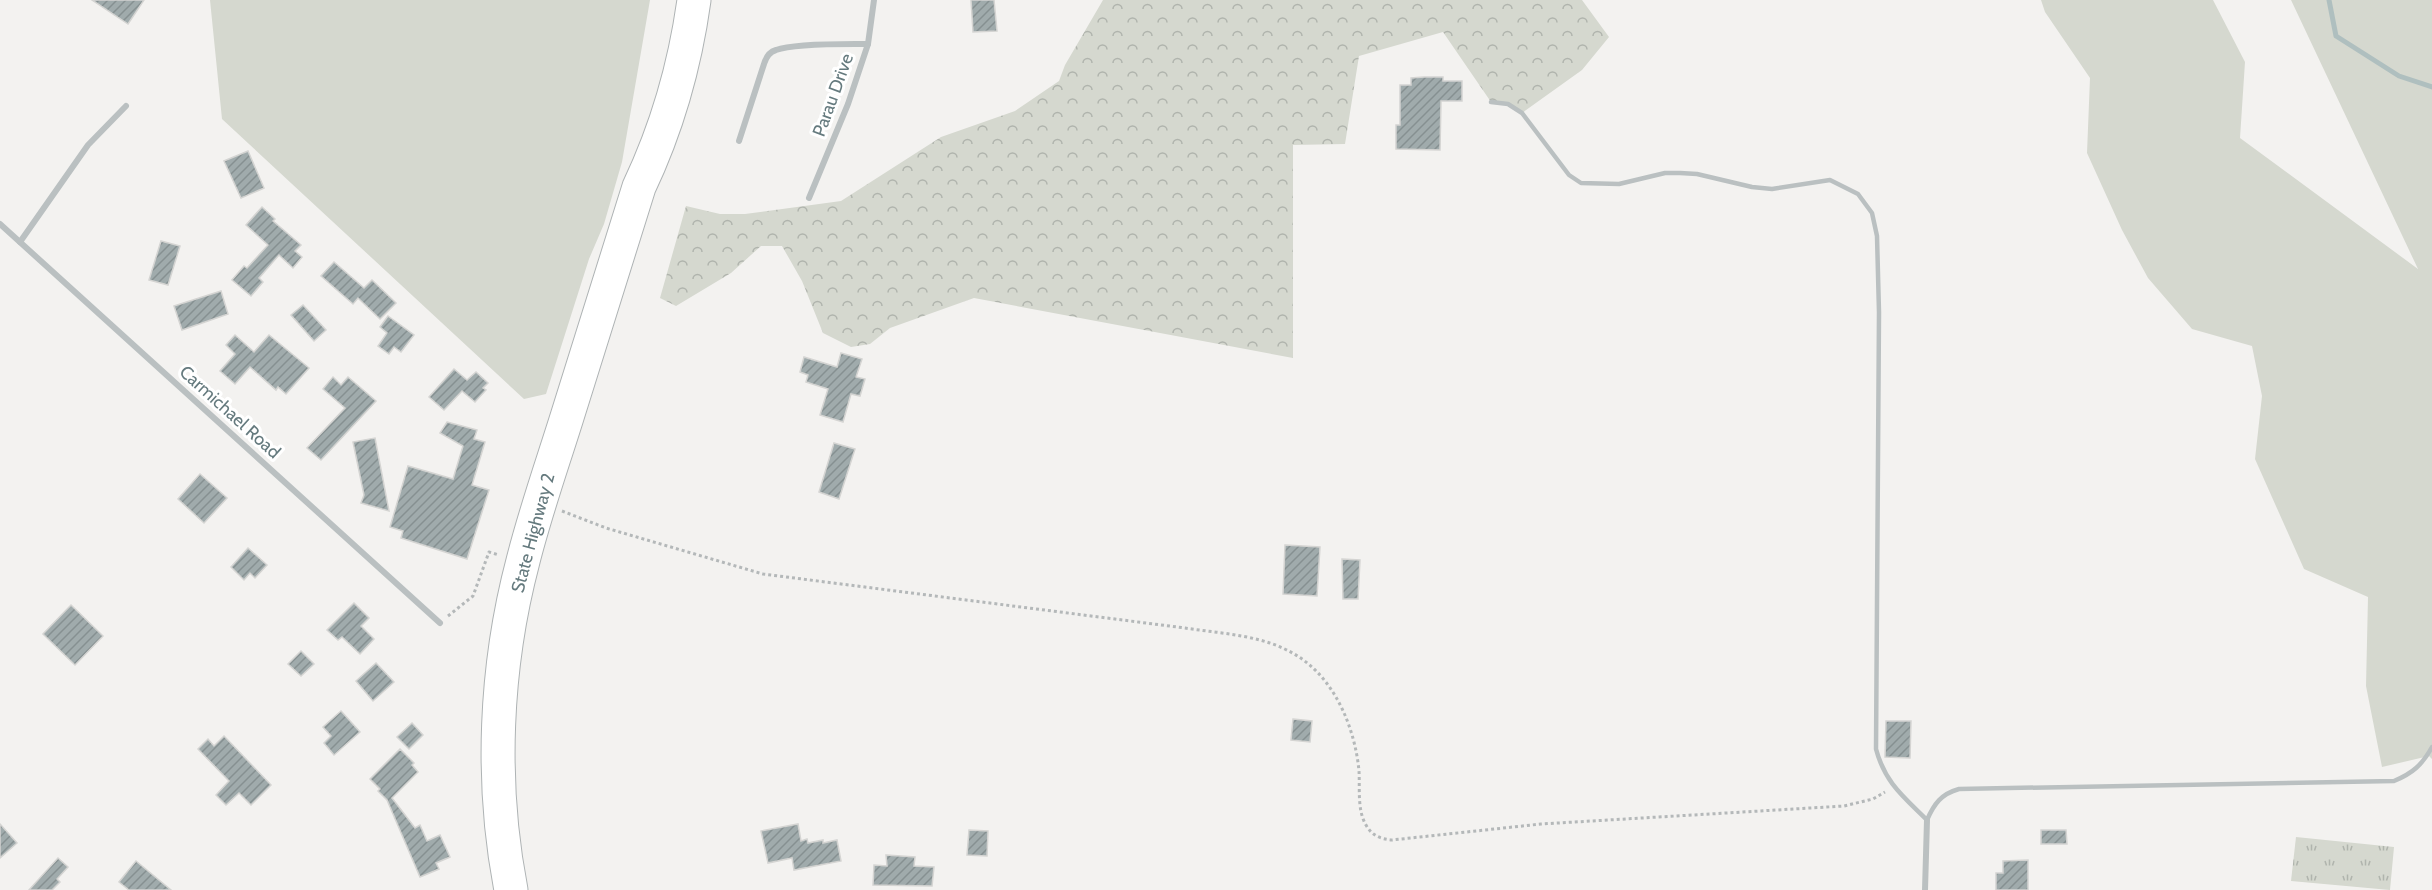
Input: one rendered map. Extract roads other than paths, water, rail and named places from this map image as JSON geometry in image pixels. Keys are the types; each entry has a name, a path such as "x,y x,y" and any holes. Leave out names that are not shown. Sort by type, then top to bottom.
{"highway":[{"name":"State Highway 2","path":"639,187 672,0"},
{"name":"State Highway 2","path":"511,890 501,826 498,776 499,723 506,648 522,562 639,187 658,146 672,104 691,25 694,0"}],"street":[{"name":"Parau Drive","path":"809,198 848,104 868,44 874,0"},
{"path":"739,141 764,64 771,53 777,49 868,44"},
{"path":"20,242 88,145 126,106"},
{"name":"Carmichael Road","path":"0,224 440,623"},
{"path":"1925,890 1927,820"}],"lane":[{"path":"1491,102 1508,104 1522,113 1569,175 1581,183 1619,184 1680,173 1697,174 1752,188 1772,189 1830,180 1858,194 1872,213 1877,236 1879,312 1875,734 1879,759 1893,788 1927,820 1932,808 1941,797 1959,789 2394,782 2411,774 2423,764 2432,747"}],"waterway":[{"path":"2329,0 2336,36 2399,76 2432,87"}]}
